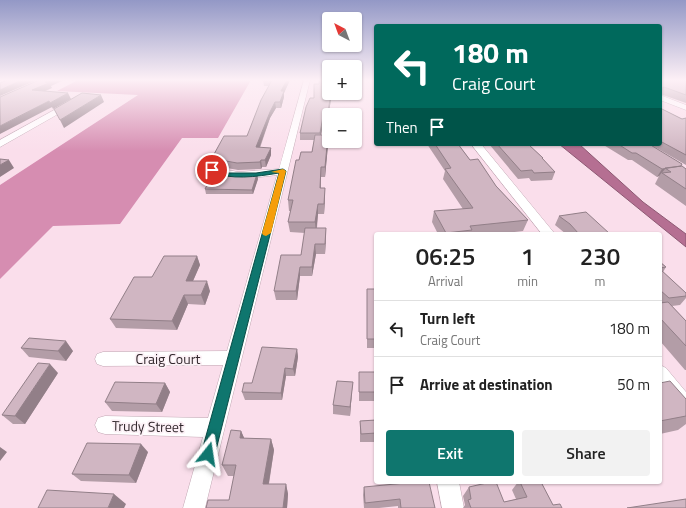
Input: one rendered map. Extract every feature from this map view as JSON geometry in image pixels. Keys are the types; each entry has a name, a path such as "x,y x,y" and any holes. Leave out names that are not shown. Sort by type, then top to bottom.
{"street":[{"path":"0,144 71,104"},
{"path":"194,508 301,104"},
{"path":"676,104 686,108"},
{"path":"478,146 547,232"},
{"path":"212,170 225,175 256,175 283,171"},
{"name":"Craig Court","path":"103,358 233,358"},
{"path":"662,376 686,406"},
{"name":"Trudy Street","path":"105,425 215,428"},
{"path":"448,484 453,508"}],"shaded area":[{"path":"125,104 238,104 218,138 182,138 120,224 53,226 0,279 0,185"},
{"path":"561,146 581,146 643,202 686,234 686,247"}],"building":[{"path":"0,104 44,104 0,126"},
{"path":"63,104 87,104 60,120 54,109"},
{"path":"260,104 274,104 256,147 271,148 265,160 261,160 260,162 237,163 215,159 216,156 213,156 224,136 247,136"},
{"path":"307,104 329,104 329,108 322,108 320,133 300,133"},
{"path":"662,109 682,119 686,118 686,155 662,142"},
{"path":"315,135 322,135 322,148 327,148 325,167 321,167 320,188 325,188 324,204 318,204 315,222 288,222 293,200 288,200 296,160 299,160 301,152 312,152"},
{"path":"436,146 460,146 470,160 478,159 496,186 528,220 470,226 472,230 445,232 434,211 473,208 445,169 451,168"},
{"path":"499,146 530,146 555,172 534,173 532,170 521,171"},
{"path":"621,146 652,146 682,164 681,166 662,169 636,153 632,153"},
{"path":"0,159 9,160 0,165"},
{"path":"682,166 686,169 686,189 662,173 671,172 665,168"},
{"path":"214,172 229,175 257,174 252,190 205,189"},
{"path":"586,212 608,232 577,232 570,224 559,216"},
{"path":"305,228 326,228 325,244 315,244 312,267 300,267 296,291 274,291 281,255 301,255"},
{"path":"164,256 197,256 186,281 207,281 201,295 184,295 172,321 110,319 134,277 152,277"},
{"path":"662,271 686,293 686,296 669,298 662,292"},
{"path":"367,289 374,289 374,339 367,339"},
{"path":"668,302 686,321 686,346 662,320 662,303"},
{"path":"29,338 66,341 58,351 21,348"},
{"path":"262,347 297,349 293,369 285,368 281,393 242,392 244,383 252,383"},
{"path":"38,363 50,364 15,416 2,415"},
{"path":"359,372 374,372 374,392 359,392"},
{"path":"337,381 353,382 350,407 333,405"},
{"path":"670,381 686,399 686,416 662,421 662,383"},
{"path":"115,382 165,383 156,404 105,402"},
{"path":"374,420 374,433 361,434 360,421"},
{"path":"231,430 241,431 240,438 271,439 263,484 286,484 283,508 206,508 208,500 229,500 236,465 222,465"},
{"path":"87,443 141,444 129,475 72,474"},
{"path":"395,484 429,484 435,508 401,508 400,499 365,503 364,487"},
{"path":"482,484 497,484 504,502 527,497 521,484 542,484 553,505 560,504 562,508 471,508 468,500 471,499 469,487"},
{"path":"47,490 114,494 108,508 38,508"},
{"path":"686,499 686,508 627,508"}],"slow traffic":[{"path":"266,233 283,171 275,172"}],"route":[{"path":"208,454 283,171 256,175 225,175 212,170"}]}
